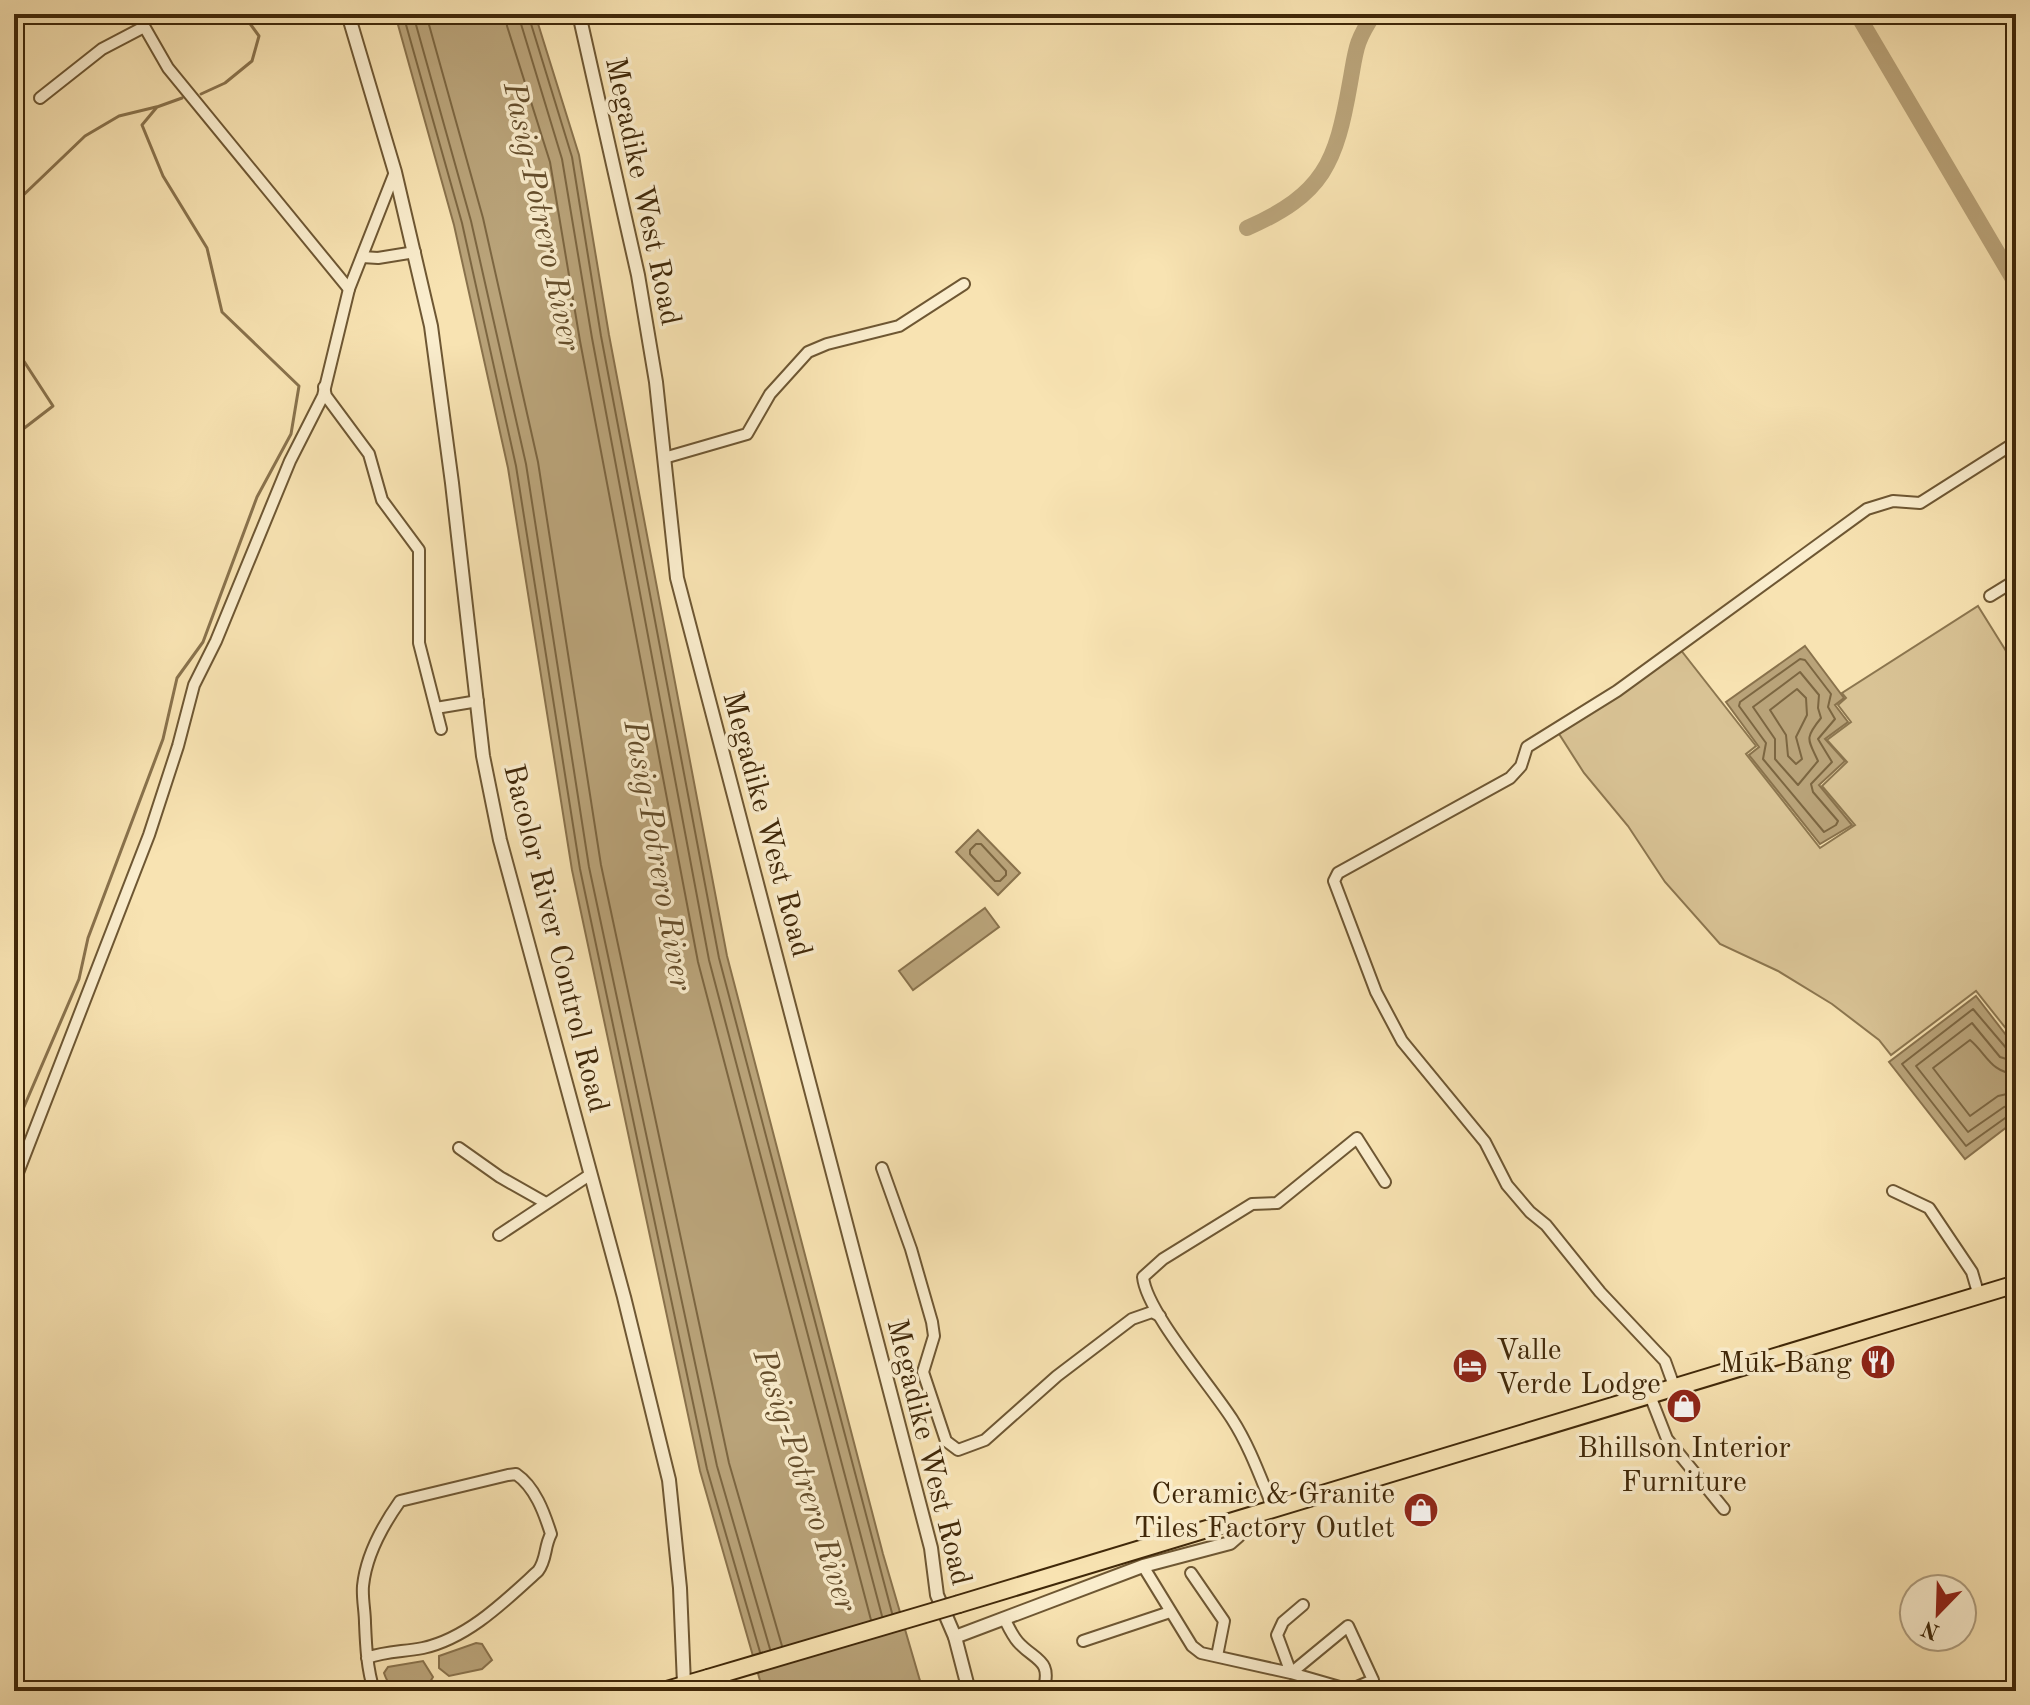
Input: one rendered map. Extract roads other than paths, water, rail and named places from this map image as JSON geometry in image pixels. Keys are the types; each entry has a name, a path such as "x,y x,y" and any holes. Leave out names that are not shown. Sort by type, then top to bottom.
{"highway":[{"path":"663,1691 684,1688 708,1678 1239,1521 1565,1422 1649,1393 2016,1284"}],"street":[{"path":"137,14 168,68 349,289"},
{"name":"Bacolor River Control Road","path":"348,14 395,172 415,252 436,364 483,756 500,840 657,1423 669,1480 680,1588 684,1688"},
{"name":"Megadike West Road","path":"579,14 638,275 656,382 677,578 931,1548 937,1595 955,1637 969,1691"},
{"path":"40,98 102,49 144,27"},
{"path":"14,1183 149,835 194,685 216,641 290,461 320,403 349,289 395,172"},
{"path":"362,257 390,257 415,252"},
{"path":"664,458 747,434 770,394 808,352 827,344 899,326 964,284"},
{"path":"324,384 326,396 369,454 382,500 419,550 419,643 441,729"},
{"path":"1674,1386 1665,1361 1600,1292 1546,1225 1530,1212 1498,1171 1485,1142 1402,1041 1376,992 1335,877 1510,778 1521,766 1527,747 1617,691 1867,509 1893,501 1920,503 2016,442"},
{"path":"1990,596 2016,580"},
{"path":"436,708 478,701"},
{"path":"1274,1510 1252,1455 1234,1421 1160,1316 1144,1289 1143,1277 1163,1259 1252,1204 1277,1203 1357,1138 1385,1182"},
{"path":"459,1148 500,1177 546,1203"},
{"path":"882,1168 911,1249 932,1322 934,1336 923,1372 946,1441 958,1450 985,1440 1057,1376 1132,1319 1152,1312 1160,1316"},
{"path":"499,1235 591,1174"},
{"path":"1893,1191 1929,1208 1972,1272 1979,1296"},
{"path":"1649,1393 1667,1439 1724,1509"},
{"path":"367,1658 386,1651 422,1648 465,1632 538,1571 545,1561 545,1545 551,1534 537,1499 525,1480 516,1474 508,1475 400,1501 387,1520 367,1568 363,1588 367,1658 374,1691"},
{"name":"Megadike West Road","path":"955,1637 1143,1566 1230,1543 1238,1536 1239,1521"},
{"path":"1143,1566 1192,1646 1201,1653 1350,1690 1373,1680 1348,1626 1291,1673"},
{"path":"1191,1573 1224,1621 1217,1656"},
{"path":"1291,1673 1277,1635 1278,1629 1303,1605"},
{"path":"1083,1641 1170,1612"},
{"path":"1004,1618 1016,1641 1043,1664 1047,1679 1043,1691"}],"water":[{"name":"Pasig-Potrero River","path":"395,14 535,14 579,155 609,335 727,956 883,1554 923,1691 763,1691 700,1471 572,870 508,468 454,225"},
{"path":"1805,646 1844,698 1835,705 1848,722 1825,739 1845,761 1819,785 1852,825 1820,844 1749,755 1759,747 1726,702"},
{"path":"978,830 1020,873 998,895 956,852"},
{"path":"985,908 999,927 913,990 899,971"},
{"path":"1976,996 2016,1048 2016,1120 1965,1159 1889,1062"},
{"path":"476,1643 482,1644 492,1660 482,1669 449,1676 439,1668 439,1656"},
{"path":"423,1661 433,1677 430,1682 403,1691 388,1682 384,1673 388,1667"}],"waterway":[{"path":"201,94 225,83 252,61 259,36 243,14"},
{"path":"1247,228 1294,202 1322,173 1339,135 1357,47 1374,14"},
{"path":"1857,14 2016,284"},
{"path":"14,1130 79,979 88,938 163,739 177,678 203,642 257,497 291,434 299,386 222,312 207,248 163,176 142,125 157,107 182,98"},
{"path":"14,204 85,136 119,116 156,107"},
{"path":"14,346 53,406 14,436"}],"place":[{"name":"Muk Bang","path":"1878,1362"},
{"name":"Valle Verde Lodge","path":"1470,1366"},
{"name":"Bhillson Interior Furniture","path":"1684,1406"},
{"name":"Ceramic & Granite Tiles Factory Outlet","path":"1421,1510"}]}
